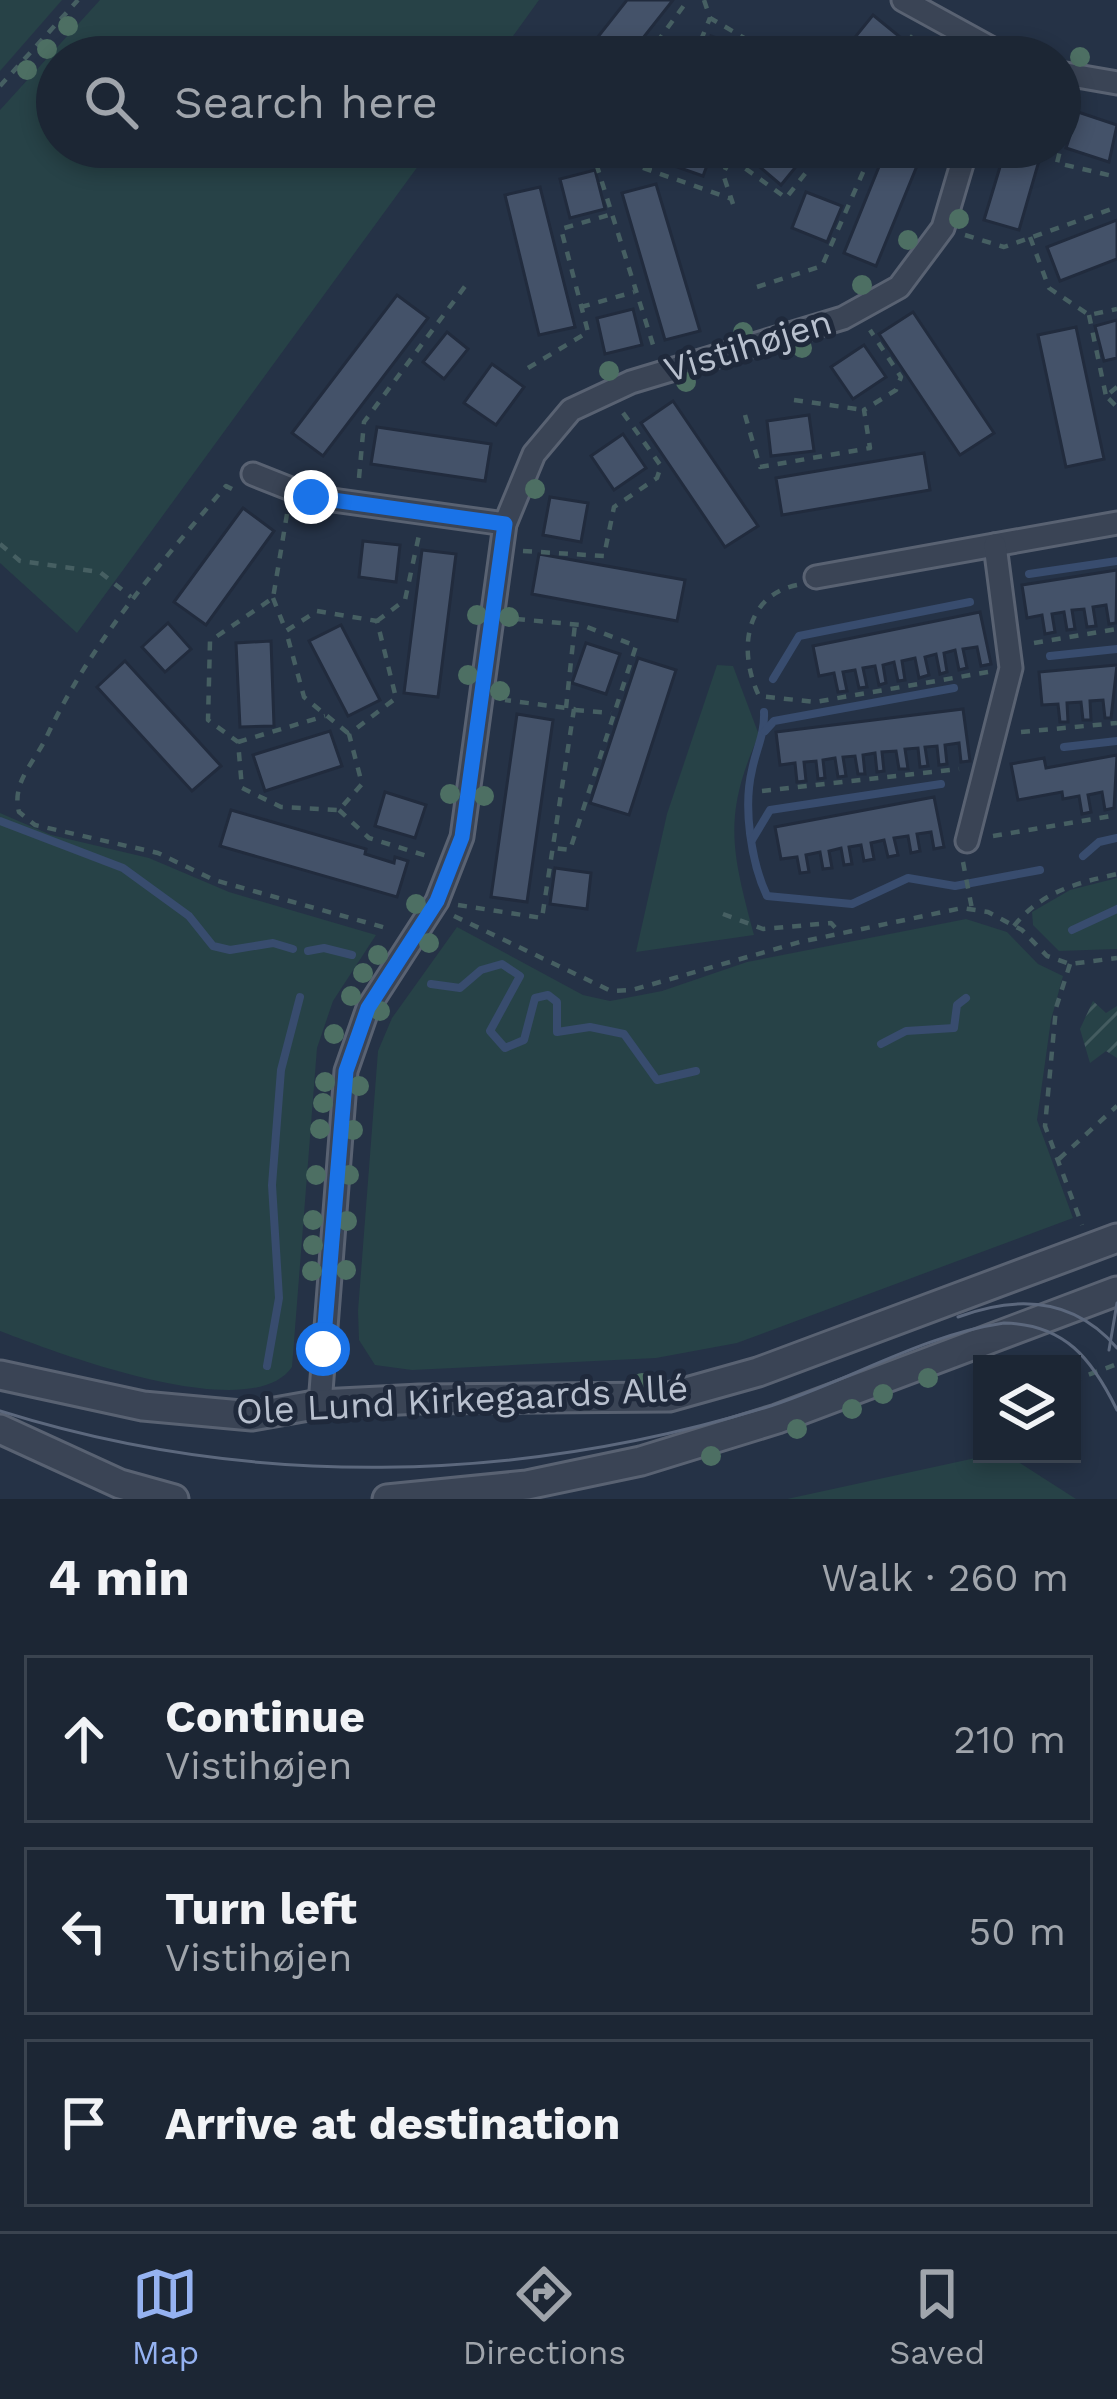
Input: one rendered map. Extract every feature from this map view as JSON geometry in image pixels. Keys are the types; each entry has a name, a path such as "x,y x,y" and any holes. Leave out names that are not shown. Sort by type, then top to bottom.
{"street":[{"path":"903,0 963,36"},
{"path":"1081,77 1117,83"},
{"name":"Vistihøjen","path":"320,1404 346,1071 368,1008 434,905 462,837 505,524 534,454 571,410 662,373 856,310 899,287 943,228 961,168"},
{"path":"244,479 311,497 505,524"},
{"path":"816,577 1117,523"},
{"path":"967,841 1010,657 995,545"},
{"name":"Ole Lund Kirkegaards Allé","path":"0,1376 143,1406 252,1416 320,1404 670,1396 779,1365 1117,1238"},
{"name":"Ole Lund Kirkegaards Allé","path":"387,1499 527,1485 641,1462 777,1419 1117,1292"},
{"path":"0,1429 120,1484 174,1499"}],"path":[{"path":"45,36 78,0"},
{"path":"661,36 688,0"},
{"path":"703,36 710,18 704,0"},
{"path":"912,36 928,16"},
{"path":"710,18 745,36"},
{"path":"0,86 36,46"},
{"path":"598,168 662,373"},
{"path":"644,168 733,202 723,174 726,168"},
{"path":"745,168 786,198 810,168"},
{"path":"757,287 822,266 865,168"},
{"path":"1075,168 1117,177"},
{"path":"943,228 1004,247 1117,207"},
{"path":"529,368 588,332 561,229 612,214"},
{"path":"1030,237 1049,287 1089,315 1106,396 1117,407"},
{"path":"341,476 359,478 364,422 466,285"},
{"path":"581,307 636,292"},
{"path":"1089,315 1117,309"},
{"path":"794,400 864,410 896,390 901,377 856,310"},
{"path":"1106,396 1117,387"},
{"path":"745,415 760,467 870,448 864,410"},
{"path":"226,486 244,479"},
{"path":"244,479 226,486 131,598 59,704 17,787 19,812 35,825 158,853 214,880 413,934"},
{"path":"274,509 308,518"},
{"path":"287,514 273,598 304,697 349,734 362,784 339,810"},
{"path":"286,631 317,607 377,621 406,600 419,535"},
{"path":"0,544 20,561 100,572 131,598"},
{"path":"816,577 776,590 758,607 748,636 747,671 759,696 815,702 1117,629"},
{"path":"273,598 210,641 208,720 238,742 242,788 281,807 339,810 369,838 452,863"},
{"path":"492,616 575,624 636,646 570,850 553,848"},
{"path":"349,734 397,698 377,621"},
{"path":"434,905 542,918 570,709 575,624"},
{"path":"481,698 611,713"},
{"path":"238,742 326,715"},
{"path":"995,734 1117,723"},
{"path":"762,791 987,766"},
{"path":"967,841 1117,815"},
{"path":"962,867 972,910"},
{"path":"1014,926 1030,906 1070,885 1117,874"},
{"path":"434,905 579,980 610,991 632,990 840,932 972,910 1014,926 1047,956 1070,964 1117,958"},
{"path":"723,914 744,926 822,922 840,932"},
{"path":"1070,964 1056,1008 1045,1126 1077,1213"},
{"path":"1058,1160 1117,1106"},
{"path":"1081,1378 1117,1364"}],"green space":[{"path":"0,0 62,0 0,71"},
{"path":"100,0 539,0 513,36 67,36"},
{"path":"36,70 36,168 417,168 77,633 0,563 0,110"},
{"path":"717,665 733,666 759,735 740,789 734,834 754,935 636,952 667,814"},
{"path":"0,813 51,835 149,858 229,892 376,935 333,1001 317,1048 292,1367 270,1384 237,1390 152,1380 0,1331"},
{"path":"1117,878 1117,949 1059,951 1033,925 1032,912 1070,890"},
{"path":"966,919 1007,932 1038,964 1063,976 1051,1020 1037,1120 1073,1218 737,1343 656,1358 412,1370 375,1365 359,1340 358,1311 378,1051 392,1018 457,927 583,995 610,1001 662,991 747,962"},
{"path":"1093,1001 1106,1013 1117,1006 1117,1058 1106,1051 1090,1063 1080,1029"},
{"path":"973,1459 973,1463 1020,1463 1076,1499 787,1499"}],"building":[{"path":"627,0 673,0 645,36 599,36"},
{"path":"873,15 899,36 856,36"},
{"path":"1081,113 1117,125 1109,162 1081,153"},
{"path":"680,168 706,168 703,176"},
{"path":"761,168 795,168 781,185"},
{"path":"878,168 916,168 876,266 844,253"},
{"path":"1000,168 1037,168 1019,230 984,220"},
{"path":"595,170 605,209 570,218 560,179"},
{"path":"656,184 700,331 665,340 622,193"},
{"path":"540,187 575,327 539,335 505,195"},
{"path":"806,192 842,206 827,242 792,228"},
{"path":"1117,220 1117,259 1060,281 1047,247"},
{"path":"397,295 428,318 323,456 292,433"},
{"path":"633,309 642,345 605,354 597,318"},
{"path":"913,312 994,433 960,455 879,334"},
{"path":"1117,320 1117,358 1104,361 1095,326"},
{"path":"1076,327 1104,459 1066,467 1038,335"},
{"path":"447,332 468,349 444,379 423,362"},
{"path":"864,345 886,377 853,399 831,367"},
{"path":"492,364 524,387 496,425 464,403"},
{"path":"673,401 758,526 725,547 641,423"},
{"path":"809,415 814,451 771,456 767,421"},
{"path":"377,427 491,444 485,481 371,464"},
{"path":"623,434 646,468 614,490 591,456"},
{"path":"924,453 930,490 782,515 776,478"},
{"path":"550,497 588,503 581,542 543,535"},
{"path":"243,508 274,531 206,625 174,602"},
{"path":"363,541 400,545 396,582 359,577"},
{"path":"422,550 456,554 438,697 404,693"},
{"path":"539,554 685,580 677,621 532,594"},
{"path":"1117,570 1116,623 1109,624 1106,605 1093,607 1096,626 1087,627 1084,609 1072,610 1075,629 1067,630 1064,612 1052,614 1055,632 1045,634 1042,615 1027,618 1022,585"},
{"path":"980,612 991,664 981,666 977,647 963,649 967,668 959,670 955,650 944,653 947,672 940,674 936,654 925,657 929,675 919,678 915,658 902,661 905,680 898,681 894,662 883,665 886,683 879,685 875,666 863,668 867,687 859,688 855,670 843,672 847,691 838,692 834,673 819,676 813,646"},
{"path":"168,623 191,649 165,672 142,647"},
{"path":"341,625 380,700 348,716 309,641"},
{"path":"271,641 274,726 240,727 236,643"},
{"path":"586,643 620,654 606,694 572,683"},
{"path":"638,658 676,670 629,815 590,803"},
{"path":"125,661 221,766 192,791 97,687"},
{"path":"1117,665 1111,718 1105,718 1103,700 1090,701 1091,720 1083,720 1081,702 1067,703 1068,722 1060,722 1058,704 1042,705 1039,672"},
{"path":"963,709 970,761 961,762 959,743 945,745 947,764 939,765 937,746 925,747 928,766 920,767 918,748 905,749 908,769 899,769 896,751 882,752 884,771 877,772 875,753 863,755 865,774 858,774 855,756 843,757 846,776 838,777 835,758 823,760 825,778 818,779 816,761 804,762 806,781 797,782 795,763 780,765 776,732"},
{"path":"517,714 553,720 527,902 491,897"},
{"path":"330,731 342,766 265,791 253,755"},
{"path":"1117,755 1114,808 1105,810 1102,792 1088,795 1091,812 1082,814 1079,796 1063,799 1062,792 1018,800 1011,764 1044,758 1046,768"},
{"path":"385,792 426,805 415,838 375,826"},
{"path":"934,797 944,847 934,849 931,832 917,834 920,851 911,853 908,836 894,838 898,855 888,857 884,840 871,843 874,859 864,861 861,845 849,847 852,864 844,865 841,848 829,851 832,868 823,869 820,852 806,855 809,872 800,873 797,857 781,859 775,827"},
{"path":"231,810 366,849 365,854 394,863 395,857 408,861 397,897 220,846"},
{"path":"555,868 591,873 587,909 550,904"}],"waterway":[{"path":"1029,574 1117,561"},
{"path":"773,679 799,636 970,602"},
{"path":"1050,656 1117,649"},
{"path":"765,731 774,721 954,688"},
{"path":"764,712 748,801 753,851 767,896 852,904 908,878 955,886 1040,870"},
{"path":"1064,747 1117,741"},
{"path":"752,840 770,810 941,784"},
{"path":"0,821 123,868 189,916 213,946 230,950 273,943 293,949"},
{"path":"1083,856 1099,842 1117,838"},
{"path":"1072,930 1117,909"},
{"path":"308,951 324,948 352,955"},
{"path":"431,984 460,988 481,970 502,964 520,976 490,1031 505,1048 524,1040 535,998 548,995 557,1002 557,1032 590,1027 624,1034 657,1080 696,1071"},
{"path":"267,1366 279,1298 272,1185 281,1070 300,997"},
{"path":"881,1044 906,1031 954,1028 957,1005 966,998"}],"tram line":[{"path":"1109,1350 1117,1303"},
{"path":"958,1317 1002,1306 1044,1306 1082,1319 1117,1348"},
{"path":"0,1411 189,1454 285,1464 478,1463 574,1452 764,1408 943,1338 1004,1323 1044,1330 1074,1348 1117,1410"}],"route":[{"path":"311,497 505,524 462,837 437,901 368,1008 346,1071 323,1349"}]}
